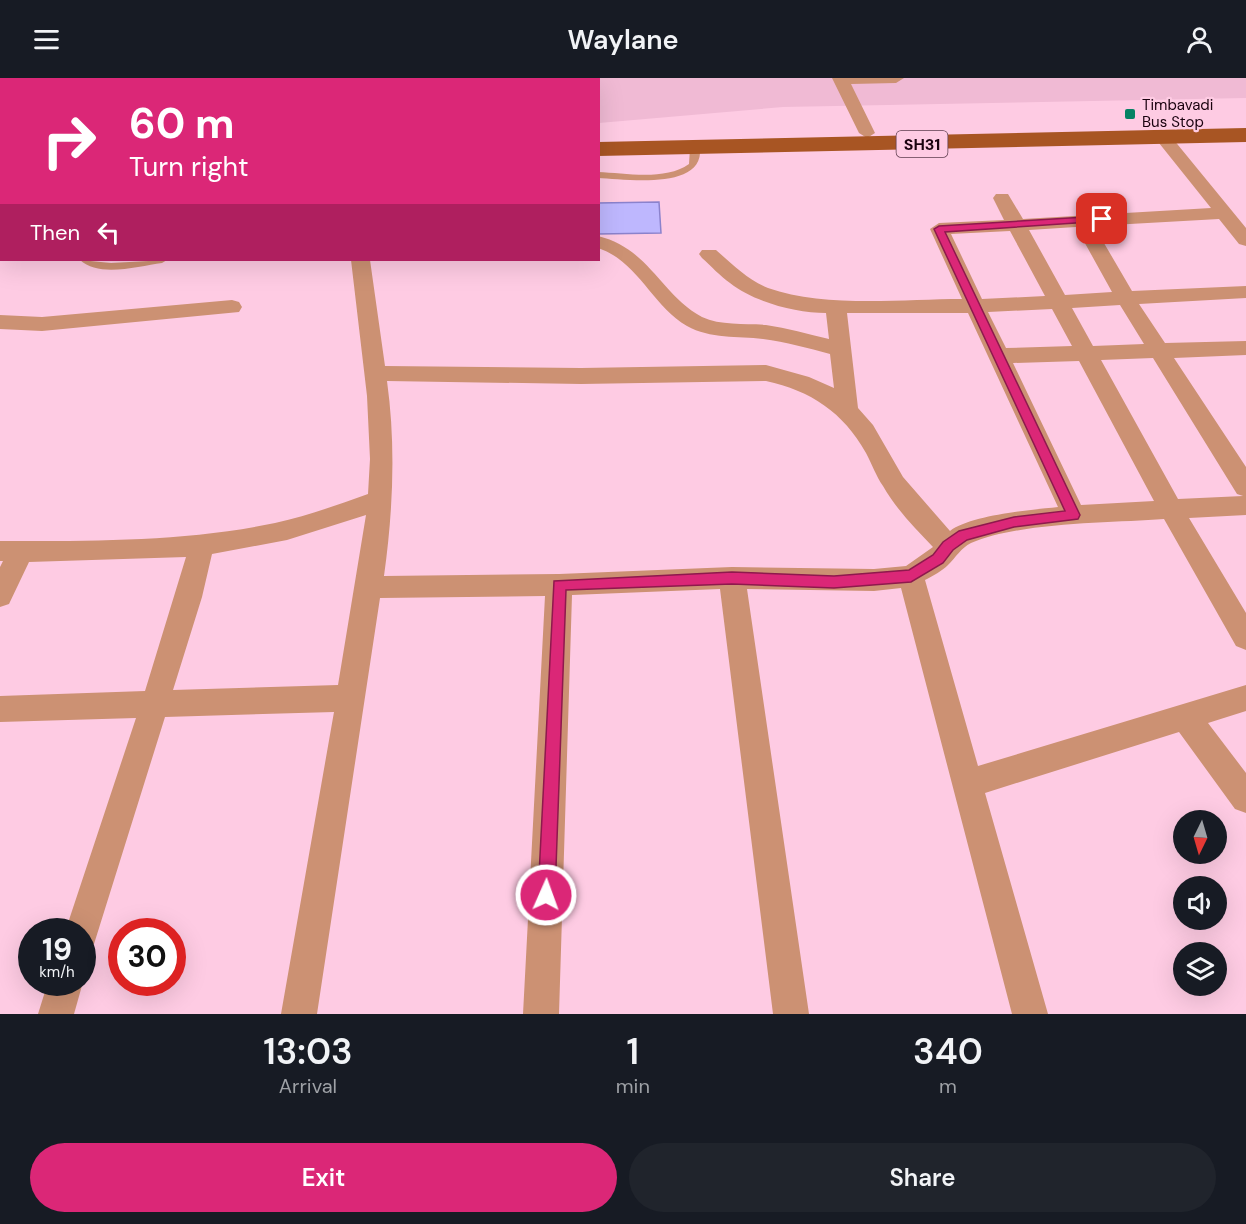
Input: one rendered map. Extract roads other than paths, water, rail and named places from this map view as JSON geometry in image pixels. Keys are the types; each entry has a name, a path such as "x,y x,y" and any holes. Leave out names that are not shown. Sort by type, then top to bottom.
{"main road":[{"path":"600,137 1246,125"},
{"name":"SH31","path":"600,149 1246,135"}],"street":[{"path":"867,133 840,79 896,78"},
{"path":"1163,138 1238,226"},
{"path":"1002,198 1170,508 1246,639"},
{"path":"1074,515 939,229 1081,220 1238,226"},
{"path":"1081,220 1126,299 1246,487"},
{"path":"600,242 607,243 627,255 672,305 698,323 716,328 765,332 840,349"},
{"path":"709,254 738,280 760,292 782,301 836,308 976,306 1246,292"},
{"path":"299,1014 371,586 379,500 382,459 375,373 360,261"},
{"path":"0,322 42,324 232,307"},
{"path":"836,308 847,409"},
{"path":"1000,356 1087,355 1246,348"},
{"path":"375,373 581,376 766,373 795,379 823,390 847,409 874,446 892,482 948,546"},
{"path":"0,596 10,551 164,548 202,544 273,533 319,521 379,500"},
{"path":"371,586 559,585 732,578 834,582 911,576 938,559 948,546 963,535 1014,522 1074,515 1246,505"},
{"path":"86,918 189,597 202,544"},
{"path":"911,576 1030,1014"},
{"path":"732,578 791,1014"},
{"path":"541,1014 559,585"},
{"path":"0,709 351,698"},
{"path":"968,784 1246,698"},
{"path":"1185,716 1246,798"},
{"path":"56,1014 62,996"}],"lane":[{"path":"600,175 664,176 682,173 692,167 696,158 695,148"},
{"path":"86,261 105,265 151,261"}],"place":[{"name":"Timbavadi Bus Stop","path":"1130,114"}]}
